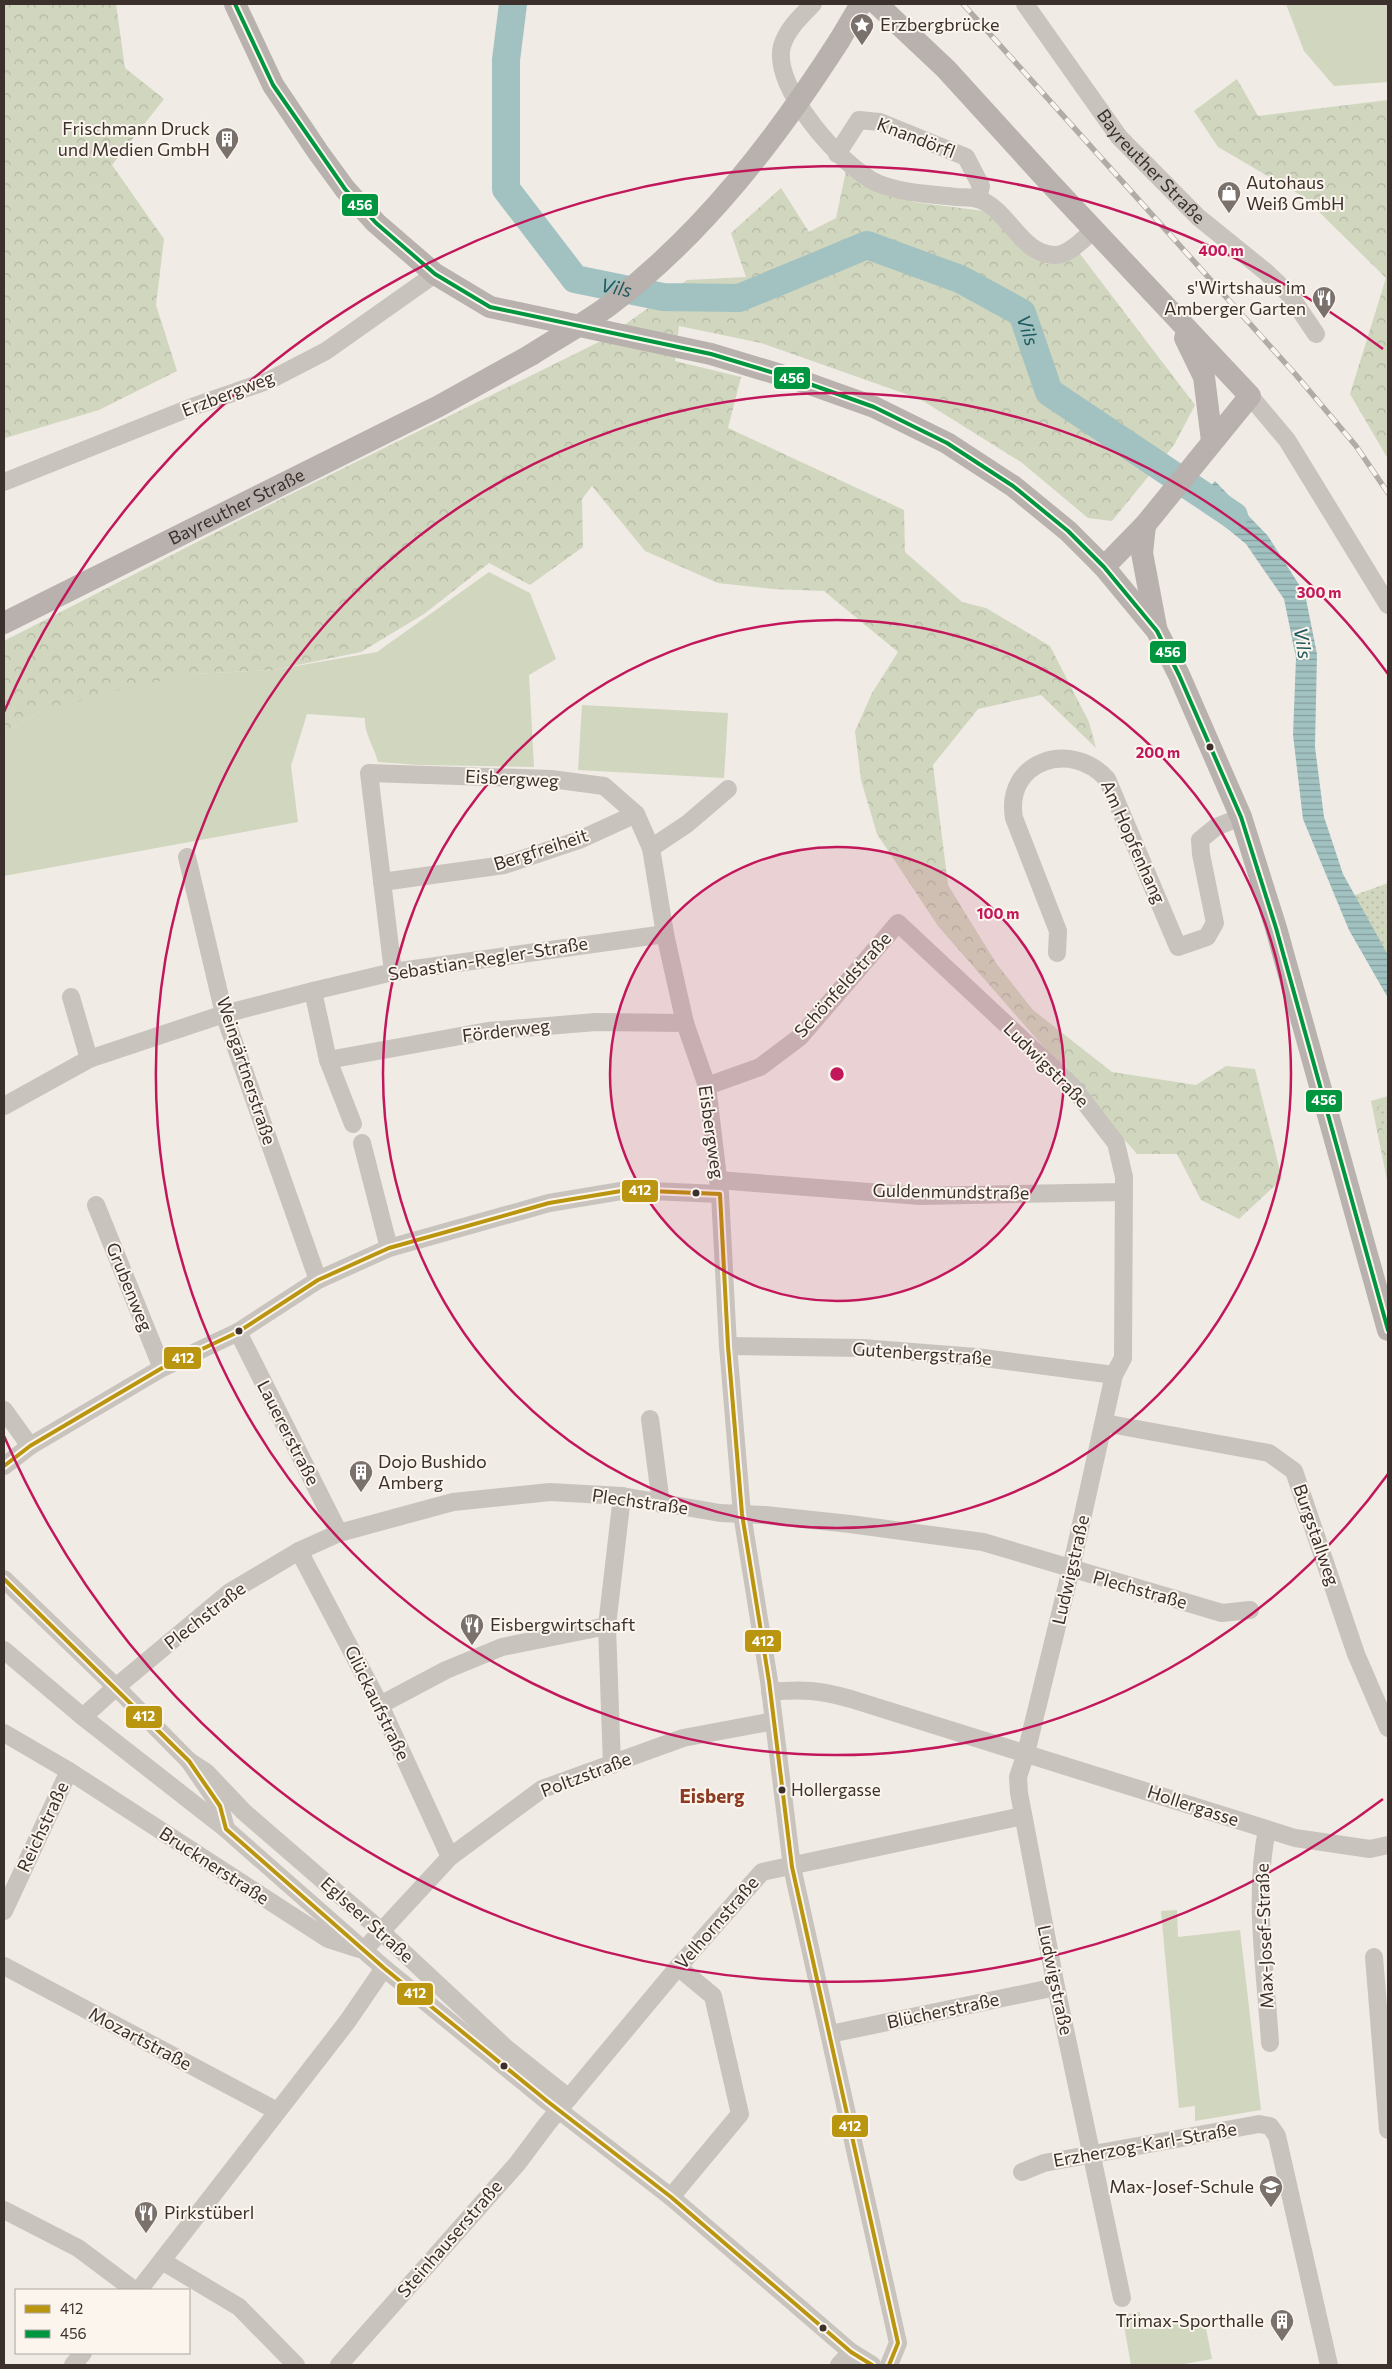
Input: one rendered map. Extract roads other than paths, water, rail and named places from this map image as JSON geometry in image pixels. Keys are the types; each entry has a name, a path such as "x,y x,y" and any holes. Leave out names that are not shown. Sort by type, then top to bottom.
{"main road":[{"path":"235,4 273,85 323,160 345,189 376,223 434,274 490,307 711,354 804,382 874,407 947,443 1013,486 1068,531 1104,566 1157,631"},
{"name":"Bayreuther Straße","path":"4,623 470,389 531,356 610,305 678,246 765,148 809,87 860,4"},
{"path":"877,4 889,13 946,69 1250,396 1212,440 1145,525 1133,551 1104,566"},
{"path":"1175,317 1204,377 1212,440"},
{"path":"1133,551 1157,631 1179,675 1241,817 1276,928 1388,1330"}],"street":[{"path":"813,4 797,20 789,32 782,47 781,67 786,84 818,132 836,154 876,182 911,192 978,199 993,206 1024,240 1041,253 1058,255 1074,246 1094,230"},
{"name":"Bayreuther Straße","path":"1025,4 1119,137 1198,217 1266,272 1289,294 1316,334"},
{"name":"Knandörfl","path":"836,154 859,120 880,122 966,157 974,169 981,186 978,199"},
{"name":"Erzbergweg","path":"4,482 192,407 270,380 326,351 434,274"},
{"path":"1250,396 1287,440 1388,605"},
{"name":"Am Hopfenhang","path":"1057,954 1058,930 1014,818 1012,806 1015,790 1024,774 1039,763 1056,759 1072,759 1087,763 1107,778 1178,947 1207,937 1215,923 1201,854 1200,840 1216,827 1241,817"},
{"name":"Eisbergweg","path":"382,882 369,774 550,779 604,786 636,814 651,848 665,934 685,1023 707,1086 719,1187 728,1346 742,1514 770,1692 792,1867 898,2343 889,2365"},
{"path":"651,848 687,824 728,789"},
{"name":"Bergfreiheit","path":"382,882 504,865 579,840 636,814"},
{"name":"Weingärtnerstraße","path":"187,857 224,1014 318,1280"},
{"path":"382,882 393,972"},
{"name":"Schönfeldstraße","path":"707,1086 760,1067 800,1037 898,923"},
{"name":"Ludwigstraße","path":"898,923 1072,1086 1116,1143 1124,1177 1123,1358 1114,1374 1071,1569 1026,1753 1018,1777 1018,1793 1056,1987 1093,2154 1122,2298"},
{"name":"Sebastian-Regler-Straße","path":"4,1106 89,1060 224,1014 393,972 665,934"},
{"path":"313,991 328,1060 353,1124"},
{"path":"71,997 89,1060"},
{"name":"Förderweg","path":"328,1060 488,1032 596,1022 685,1023"},
{"path":"362,1143 389,1248"},
{"name":"Guldenmundstraße","path":"4,1466 30,1446 162,1368 238,1332 318,1280 389,1248 549,1203 627,1190 719,1187 920,1196 1124,1192"},
{"name":"Grubenweg","path":"96,1205 162,1368"},
{"name":"Lauererstraße","path":"238,1332 339,1533"},
{"name":"Gutenbergstraße","path":"728,1346 862,1348 976,1357 1114,1374"},
{"path":"4,1410 30,1446"},
{"path":"650,1420 661,1504"},
{"name":"Burgstallweg","path":"1104,1424 1269,1452 1294,1472 1356,1654 1388,1728"},
{"name":"Plechstraße","path":"83,1717 116,1686 230,1592 299,1551 339,1533 453,1502 550,1492 622,1496 720,1513 850,1524 983,1542 1222,1613 1250,1610"},
{"path":"612,1765 608,1626 622,1496"},
{"name":"Glückaufstraße","path":"299,1551 380,1705 450,1857"},
{"name":"Eglseer Straße","path":"4,1579 116,1686 189,1761 220,1806 226,1829"},
{"path":"380,1705 446,1670 502,1647 608,1626"},
{"name":"Eglseer Straße","path":"4,1650 83,1717 226,1829 384,1968 564,2104"},
{"name":"Hollergasse","path":"770,1692 801,1689 820,1691 1026,1753 1295,1838 1370,1849 1388,1846"},
{"name":"Poltzstraße","path":"364,1950 450,1857 542,1789 684,1738 774,1721"},
{"name":"Brucknerstraße","path":"4,1733 69,1771 328,1940 364,1950"},
{"name":"Eglseer Straße","path":"189,1761 206,1772 244,1812 381,1932 564,2104 851,2352 872,2365"},
{"name":"Reichstraße","path":"4,1911 69,1771"},
{"name":"Velhornstraße","path":"564,2104 678,1967 762,1872 1023,1816"},
{"name":"Max-Josef-Straße","path":"1266,1830 1261,1856 1261,1903 1270,2043"},
{"path":"1374,1957 1388,2130"},
{"name":"Mozartstraße","path":"4,1966 277,2111"},
{"path":"672,2197 740,2114 713,1996 678,1967"},
{"path":"140,2289 347,2022 384,1968"},
{"name":"Blücherstraße","path":"830,2034 1056,1987"},
{"name":"Steinhauserstraße","path":"339,2365 517,2164 564,2104"},
{"name":"Erzherzog-Karl-Straße","path":"1022,2172 1044,2163 1259,2124 1270,2126 1277,2136 1329,2365"},
{"path":"4,2210 78,2248 133,2289"},
{"path":"162,2261 239,2307 296,2365"},
{"path":"839,2365 851,2352"},
{"path":"73,2365 82,2354"}],"water":[{"path":"1215,481 1268,536 1305,594 1317,654 1315,747 1324,817 1343,874 1388,955 1388,998 1349,930 1303,819 1293,735 1296,658 1284,599 1246,544 1196,503"}],"waterway":[{"name":"Vils","path":"513,4 506,60 506,189 575,279 663,297 739,298 867,245 960,279 1022,313 1049,392 1234,516"}],"railway":[{"path":"963,4 1296,375 1356,446 1388,493"}],"place":[{"name":"Erzbergbrücke","path":"862,46"},
{"name":"Frischmann Druck und Medien GmbH","path":"227,160"},
{"name":"Autohaus Weiß GmbH","path":"1229,214"},
{"name":"s'Wirtshaus im Amberger Garten","path":"1324,319"},
{"name":"Dojo Bushido Amberg","path":"361,1493"},
{"name":"Eisbergwirtschaft","path":"472,1646"},
{"name":"Hollergasse","path":"782,1790"},
{"name":"Max-Josef-Schule","path":"1271,2208"},
{"name":"Pirkstüberl","path":"146,2234"},
{"name":"Trimax-Sporthalle","path":"1282,2342"}],"district":[{"name":"Eisberg","path":"712,1796"}]}
